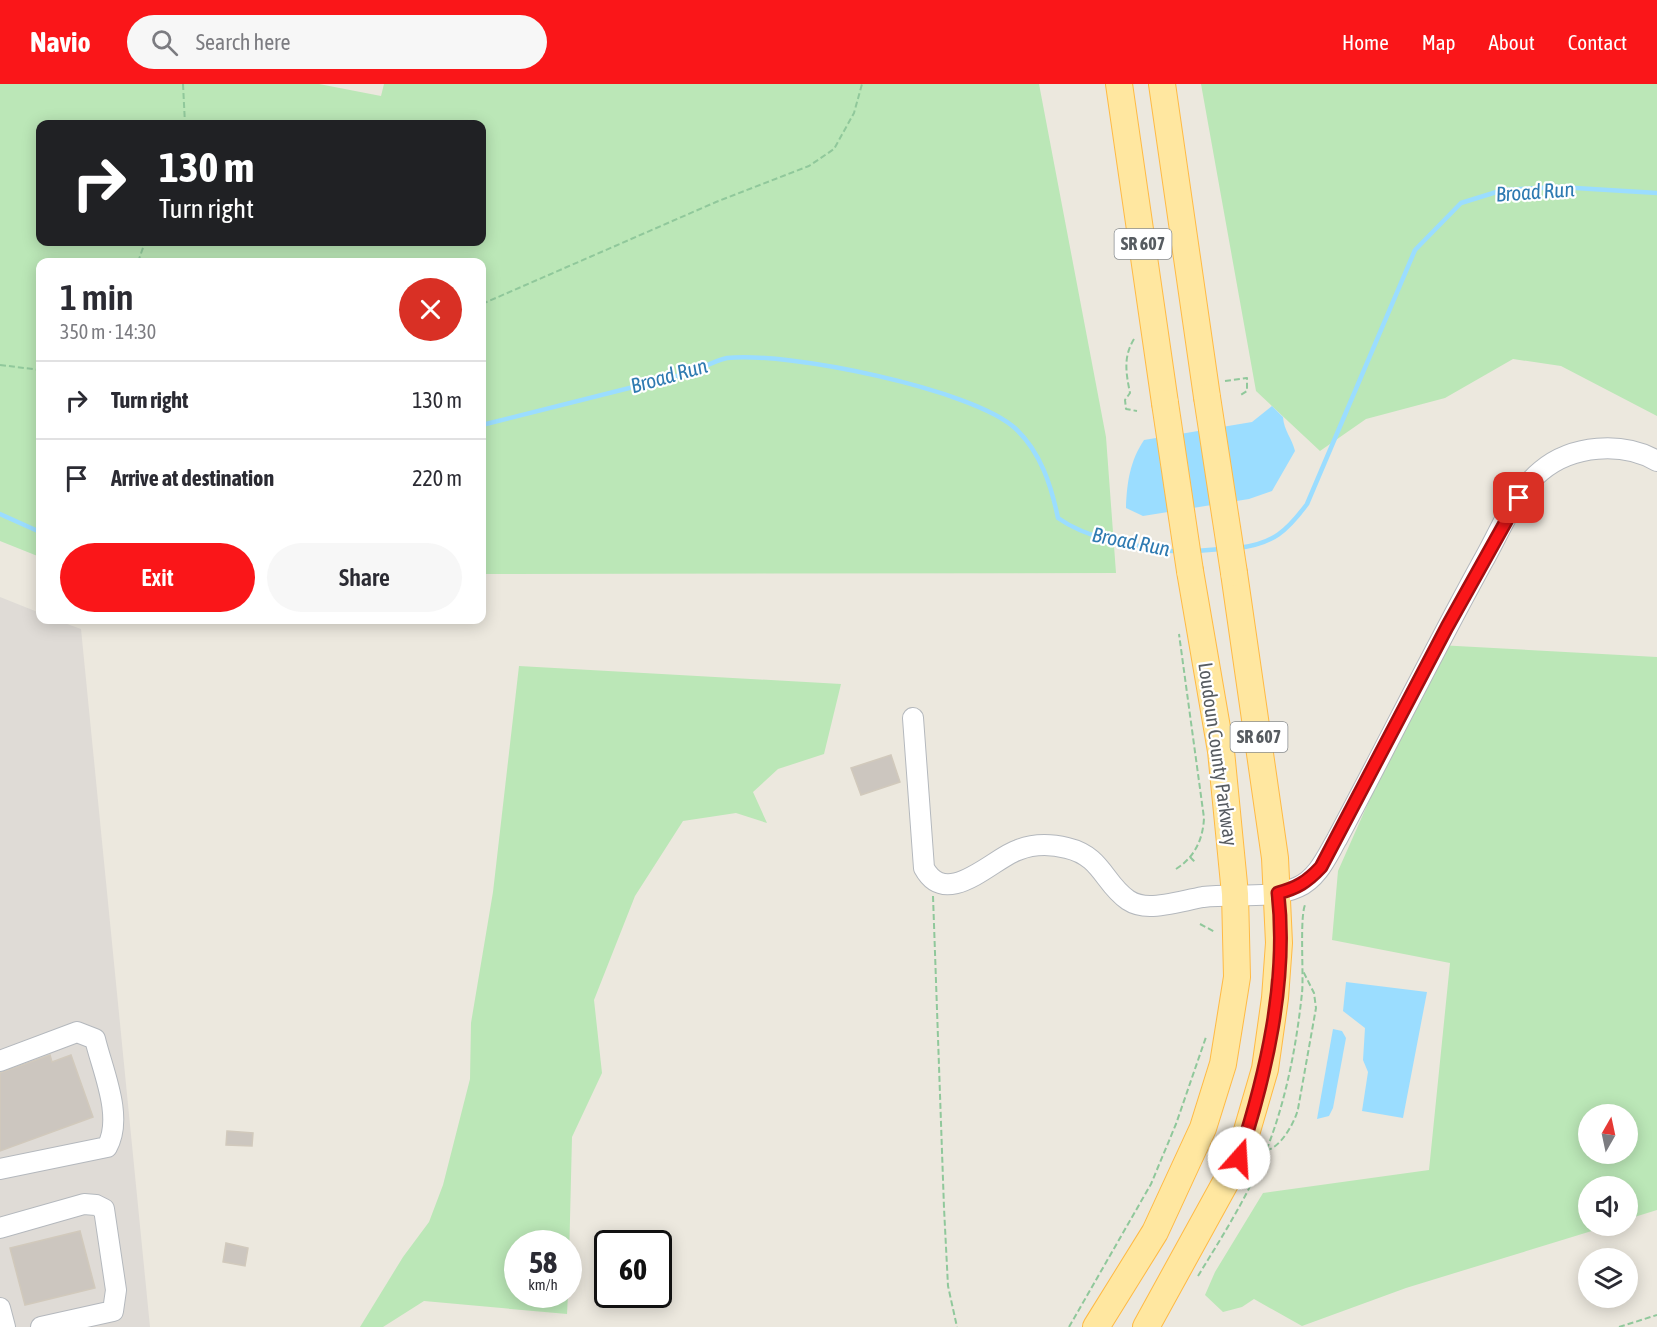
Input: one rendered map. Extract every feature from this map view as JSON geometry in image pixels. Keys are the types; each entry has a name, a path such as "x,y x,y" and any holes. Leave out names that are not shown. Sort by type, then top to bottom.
{"main road":[{"name":"Loudoun County Parkway","path":"1096,1327 1155,1232 1181,1180 1223,1064 1237,977 1235,894 1221,752 1190,571 1119,84"},
{"name":"SR 607","path":"1146,1327 1239,1158 1265,1069 1275,998 1279,943 1278,893 1272,824 1234,573 1213,389 1162,84"}],"lane":[{"path":"913,718 924,868 932,879 942,882 962,882 973,879 1017,850 1057,846 1070,848 1090,858 1127,900 1142,905 1235,894 1278,893 1303,884 1321,867 1452,618 1519,498 1540,472 1557,460 1578,452 1598,449 1640,453 1657,461"},
{"path":"0,1061 77,1032 89,1035 94,1039 112,1109 112,1137 107,1147 0,1169"},
{"path":"0,1228 84,1204 96,1204 104,1209 116,1290 112,1311 41,1327"},
{"path":"0,1308 5,1327"}],"path":[{"path":"183,84 185,120"},
{"path":"486,302 716,202 809,166 834,149 854,113 862,84"},
{"path":"1137,335 1127,351 1125,364 1130,393 1125,400 1126,409 1137,411"},
{"path":"0,365 36,370"},
{"path":"1213,389 1247,378 1247,391 1239,396"},
{"path":"1176,869 1190,857 1200,843 1204,818 1180,655 1179,626"},
{"path":"1190,857 1194,862"},
{"path":"932,879 948,1286 957,1327"},
{"path":"1200,924 1211,928 1219,936"},
{"path":"1211,928 1214,924"},
{"path":"1266,1150 1276,1145 1292,1123 1298,1109 1316,1008 1314,993 1303,970"},
{"path":"1068,1327 1151,1184 1176,1124 1207,1032"},
{"path":"1619,1327 1657,1315"}],"shaded area":[{"path":"0,597 36,611 36,624 67,624 81,629 150,1327 0,1327"}],"green space":[{"path":"0,84 319,84 381,96 384,84 1039,84 1106,437 1116,573 486,574 486,258 36,258 36,555 0,541"},
{"path":"1201,84 1657,84 1657,416 1561,366 1513,359 1445,398 1366,419 1320,451 1256,391"},
{"path":"1438,645 1657,657 1657,1210 1638,1216 1638,1176 1578,1176 1578,1235 1406,1288 1302,1326 1254,1299 1242,1307 1223,1312 1205,1295 1215,1272 1263,1193 1429,1170 1450,963 1332,940 1338,871"},
{"path":"519,666 841,684 824,754 778,769 753,792 767,823 736,813 683,821 635,896 594,1000 602,1073 572,1137 570,1230 504,1230 504,1308 567,1308 567,1314 424,1301 383,1327 360,1327 403,1257 429,1222 443,1185 470,1079 471,1023 493,892"}],"water":[{"path":"1272,406 1283,417 1295,451 1272,491 1249,499 1143,516 1126,508 1130,472 1135,456 1144,440 1252,422"},
{"path":"1346,982 1427,992 1403,1118 1362,1111 1368,1072 1363,1060 1365,1028 1343,1011"},
{"path":"1333,1029 1342,1031 1346,1038 1333,1108 1329,1116 1317,1119"}],"building":[{"path":"891,755 900,782 861,795 851,768"},
{"path":"50,1055 52,1062 71,1055 93,1117 0,1151 0,1073"},
{"path":"227,1131 253,1133 252,1146 226,1145"},
{"path":"80,1231 95,1288 25,1305 10,1248"},
{"path":"226,1243 248,1248 245,1266 223,1262"}],"waterway":[{"name":"Broad Run","path":"1238,548 1261,543 1278,535 1293,522 1307,504 1415,250 1461,203 1503,190 1559,187 1657,193"},
{"name":"Broad Run","path":"486,424 693,372 727,358 754,357 833,367 921,387 994,414 1016,429 1032,448 1044,470 1058,518 1101,538 1179,552"},
{"name":"Broad Run","path":"0,514 36,530"},
{"name":"Broad Run","path":"1196,551 1221,549"}],"route":[{"path":"1239,1158 1265,1069 1278,965 1278,893 1297,888 1309,880 1321,867 1447,627 1519,498"}]}
